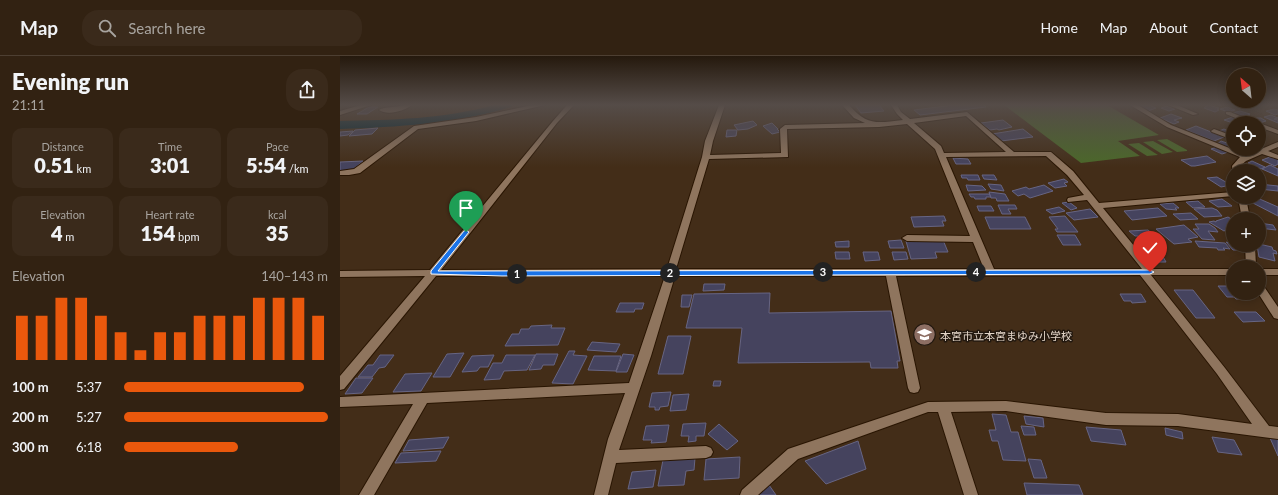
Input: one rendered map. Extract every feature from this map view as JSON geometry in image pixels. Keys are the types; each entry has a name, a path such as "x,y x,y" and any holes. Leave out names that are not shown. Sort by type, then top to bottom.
{"street":[{"path":"340,173 357,171 416,127 427,125"},
{"path":"340,385 552,125"},
{"path":"601,495 615,439 670,273 715,125"},
{"path":"706,157 785,155 783,128 785,127 856,125"},
{"path":"913,125 938,148 942,155 990,272"},
{"path":"980,125 1013,155"},
{"path":"1168,125 1246,157"},
{"path":"1266,128 1278,132"},
{"path":"1214,131 1226,135"},
{"path":"1266,148 1278,144"},
{"path":"1266,152 1278,157"},
{"path":"942,155 1048,154 1064,167 1147,272 1221,371 1272,432"},
{"path":"1237,164 1246,157"},
{"path":"1096,206 1226,195"},
{"path":"1071,200 1089,197"},
{"path":"907,238 977,239"},
{"path":"890,272 914,388"},
{"path":"340,274 1226,272"},
{"path":"1266,272 1278,272"},
{"path":"1266,297 1278,315"},
{"path":"340,402 633,388"},
{"path":"366,495 423,398"},
{"path":"943,406 971,495"},
{"path":"747,495 793,454 928,407 1006,406 1106,419 1178,420 1272,432"},
{"path":"610,457 706,452"}],"green space":[{"path":"1031,125 1143,125 1159,135 1118,141 1140,156 1081,163"},
{"path":"1167,139 1187,151 1177,152 1157,140"},
{"path":"1153,141 1173,152 1162,154 1143,142"},
{"path":"1139,143 1158,155 1147,156 1128,144"}],"building":[{"path":"734,125 756,125 748,129 738,130"},
{"path":"774,125 780,132 772,134 763,126"},
{"path":"984,125 1010,125 1012,127 999,130 990,130"},
{"path":"1196,126 1224,137 1214,141 1186,130"},
{"path":"378,128 372,134 349,136 355,130"},
{"path":"1023,129 1033,137 1001,141 992,134"},
{"path":"1224,129 1226,130 1226,134 1219,131"},
{"path":"727,130 737,130 736,136 726,137"},
{"path":"353,131 348,135 340,136 340,132"},
{"path":"1221,141 1226,143 1226,147 1217,144"},
{"path":"1217,147 1226,151 1226,153 1222,154 1211,149"},
{"path":"1207,156 1216,162 1191,166 1181,160"},
{"path":"1270,157 1278,159 1278,164 1275,166 1262,160"},
{"path":"953,158 968,159 971,164 956,164"},
{"path":"363,161 351,171 340,171 340,162"},
{"path":"1252,161 1258,164 1250,164 1248,163"},
{"path":"1270,165 1278,169 1278,176 1266,171 1266,167"},
{"path":"961,175 978,175 980,180 968,180 967,178 962,178"},
{"path":"982,175 994,175 997,180 984,179"},
{"path":"1217,177 1226,182 1226,186 1221,187 1207,178"},
{"path":"1064,179 1068,182 1064,183 1067,186 1055,188 1048,183"},
{"path":"988,184 1001,185 1004,191 991,189"},
{"path":"966,185 982,186 986,190 968,191"},
{"path":"1044,185 1053,191 1030,198 1024,194 1018,196 1012,191 1026,187 1029,189"},
{"path":"1266,185 1278,186 1278,191 1266,190"},
{"path":"989,192 1005,194 1009,201 997,201 996,198 991,198"},
{"path":"969,194 989,194 991,197 986,197 986,199 975,199"},
{"path":"1222,199 1226,202 1226,204 1232,206 1218,207 1209,201"},
{"path":"1198,201 1205,207 1193,208 1186,202"},
{"path":"1069,202 1077,208 1071,210 1062,203"},
{"path":"1266,202 1278,207 1278,216 1255,204 1266,204"},
{"path":"1173,203 1179,208 1175,208 1177,210 1166,209 1160,204"},
{"path":"998,205 1015,205 1017,209 1008,209 1011,214 1002,214"},
{"path":"977,206 991,206 994,211 979,211"},
{"path":"1059,207 1065,211 1052,214 1046,210"},
{"path":"1158,208 1167,216 1132,220 1124,211"},
{"path":"1212,208 1217,210 1222,216 1204,217 1194,209"},
{"path":"1090,209 1098,217 1074,220 1066,213"},
{"path":"1191,213 1198,219 1180,220 1173,214"},
{"path":"944,216 946,221 942,221 944,226 914,227 911,217"},
{"path":"1065,216 1078,232 1057,232 1055,229 1058,229 1049,217"},
{"path":"985,217 1025,217 1031,229 990,229"},
{"path":"1226,218 1226,230 1224,231 1209,222"},
{"path":"1195,224 1209,224 1215,228 1218,232 1208,231 1215,240 1202,239 1193,229 1199,229"},
{"path":"1266,224 1273,225 1276,230 1266,229"},
{"path":"1184,225 1198,237 1188,239 1192,242 1174,244 1156,229"},
{"path":"1148,230 1161,241 1140,239 1138,236 1135,236 1129,231"},
{"path":"1057,235 1075,235 1081,245 1063,245"},
{"path":"901,240 904,248 890,248 888,241"},
{"path":"943,240 948,252 935,252 937,258 911,259 906,241"},
{"path":"849,241 849,247 836,247 835,242"},
{"path":"1195,241 1226,244 1226,248 1223,248 1225,250 1199,247"},
{"path":"1266,246 1272,247 1277,254 1273,253 1275,261 1259,257 1258,252 1266,252"},
{"path":"1137,248 1156,248 1158,251 1162,251 1165,255 1162,255 1166,262 1150,262"},
{"path":"835,252 849,252 850,259 836,259"},
{"path":"863,252 878,252 880,260 865,261"},
{"path":"892,252 906,252 908,259 894,260"},
{"path":"704,284 725,284 724,290 703,291"},
{"path":"1218,286 1226,286 1226,296"},
{"path":"1174,290 1193,290 1215,318 1196,318"},
{"path":"770,293 769,313 891,311 900,361 897,361 898,368 871,368 870,362 738,363 742,328 686,328 694,294"},
{"path":"1120,294 1141,294 1146,302 1132,303 1131,301 1124,301"},
{"path":"682,295 692,295 689,307 681,307"},
{"path":"620,303 644,303 642,309 635,309 634,312 616,312"},
{"path":"1234,312 1256,312 1265,321 1243,322"},
{"path":"552,325 551,328 565,328 558,345 505,346 512,334 519,334 521,329 529,329 531,326"},
{"path":"668,336 691,336 683,374 658,374"},
{"path":"592,342 620,344 616,352 587,350"},
{"path":"569,351 575,351 573,355 587,356 573,384 552,383"},
{"path":"464,353 450,377 433,377 447,354"},
{"path":"536,354 558,354 554,365 543,365 541,369 529,370"},
{"path":"623,354 634,355 627,372 616,372"},
{"path":"380,355 394,355 385,367 379,368 372,377 358,377 368,365 373,365"},
{"path":"494,355 488,367 480,367 477,371 462,372 472,356"},
{"path":"506,355 535,355 527,370 504,371 500,379 484,380 493,363 502,363"},
{"path":"594,356 621,356 616,371 588,370"},
{"path":"432,373 421,391 393,392 405,374"},
{"path":"356,378 373,378 362,393 345,394"},
{"path":"714,381 721,381 720,386 713,386"},
{"path":"671,392 668,406 660,407 659,410 655,410 655,407 649,407 652,393"},
{"path":"689,394 686,410 670,411 673,395"},
{"path":"992,414 1006,415 1011,432 1018,432 1026,461 1003,460 998,441 992,441 989,430 996,430"},
{"path":"1024,416 1043,418 1044,427 1026,424"},
{"path":"706,423 704,436 696,436 696,441 688,442 689,436 681,436 683,424"},
{"path":"719,424 738,441 727,450 708,434"},
{"path":"669,425 666,442 651,443 652,440 643,440 646,426"},
{"path":"1021,426 1034,427 1036,435 1024,435"},
{"path":"1086,427 1121,430 1126,445 1091,441"},
{"path":"1165,428 1182,432 1183,439 1166,435"},
{"path":"449,437 443,448 403,451 409,440"},
{"path":"1212,437 1234,440 1242,455 1218,452"},
{"path":"1270,438 1278,439 1278,456"},
{"path":"858,441 866,469 826,484 805,461"},
{"path":"441,451 436,461 395,463 401,453"},
{"path":"740,457 739,478 704,480 706,459"},
{"path":"695,458 694,470 686,471 684,485 658,486 663,460"},
{"path":"1028,459 1041,460 1047,478 1034,478"},
{"path":"656,470 653,487 628,489 632,472"},
{"path":"1024,483 1079,485 1083,495 1027,495"},
{"path":"769,485 776,495 760,495 758,493"}],"place":[{"name":"本宮市立本宮まゆみ小学校","path":"924,335"}],"route":[{"path":"466,232 433,273 1150,272"}]}
